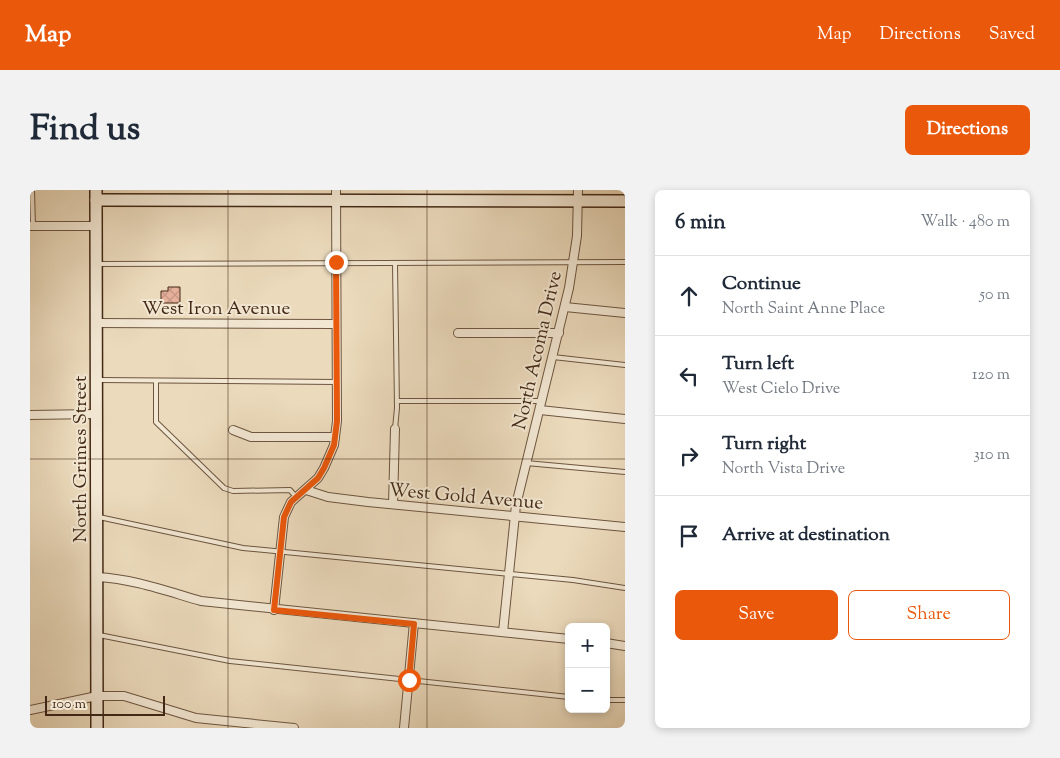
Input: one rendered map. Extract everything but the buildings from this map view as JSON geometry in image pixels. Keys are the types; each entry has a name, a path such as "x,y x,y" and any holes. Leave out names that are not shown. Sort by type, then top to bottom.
{"main road":[{"path":"96,195 578,196 625,201"},
{"name":"North Grimes Street","path":"96,195 97,728"}],"street":[{"path":"274,610 284,517 296,497 306,490 324,468 335,437 337,382 336,196"},
{"name":"North Acoma Drive","path":"503,632 516,516 526,462 565,307 577,236 578,196"},
{"path":"31,226 96,226"},
{"path":"565,307 625,313"},
{"name":"West Iron Avenue","path":"96,323 336,324"},
{"path":"458,332 559,332"},
{"path":"540,410 625,419"},
{"path":"30,415 96,414"},
{"path":"393,504 395,429"},
{"path":"233,430 251,437 335,437"},
{"name":"West Gold Avenue","path":"306,490 328,497 625,527"},
{"path":"97,577 124,579 143,583 201,601 565,639"},
{"path":"404,728 414,624"},
{"path":"610,644 625,646"},
{"path":"30,710 98,696 124,696 135,698 161,709 196,718 294,728"}],"lane":[{"path":"31,226 32,190"},
{"path":"96,264 625,262"},
{"path":"395,263 397,401 395,429"},
{"path":"553,358 625,365"},
{"path":"96,380 337,382"},
{"path":"156,381 156,422 224,488 233,491 290,490 296,497"},
{"path":"397,401 542,401"},
{"path":"526,462 625,472"},
{"path":"97,516 215,542 279,551 605,584 625,588"},
{"path":"97,635 222,660 565,697"},
{"path":"610,700 625,700"}],"route":[{"path":"336,262 337,421 334,445 318,478 291,502 284,517 274,610 414,624 409,680"}]}
